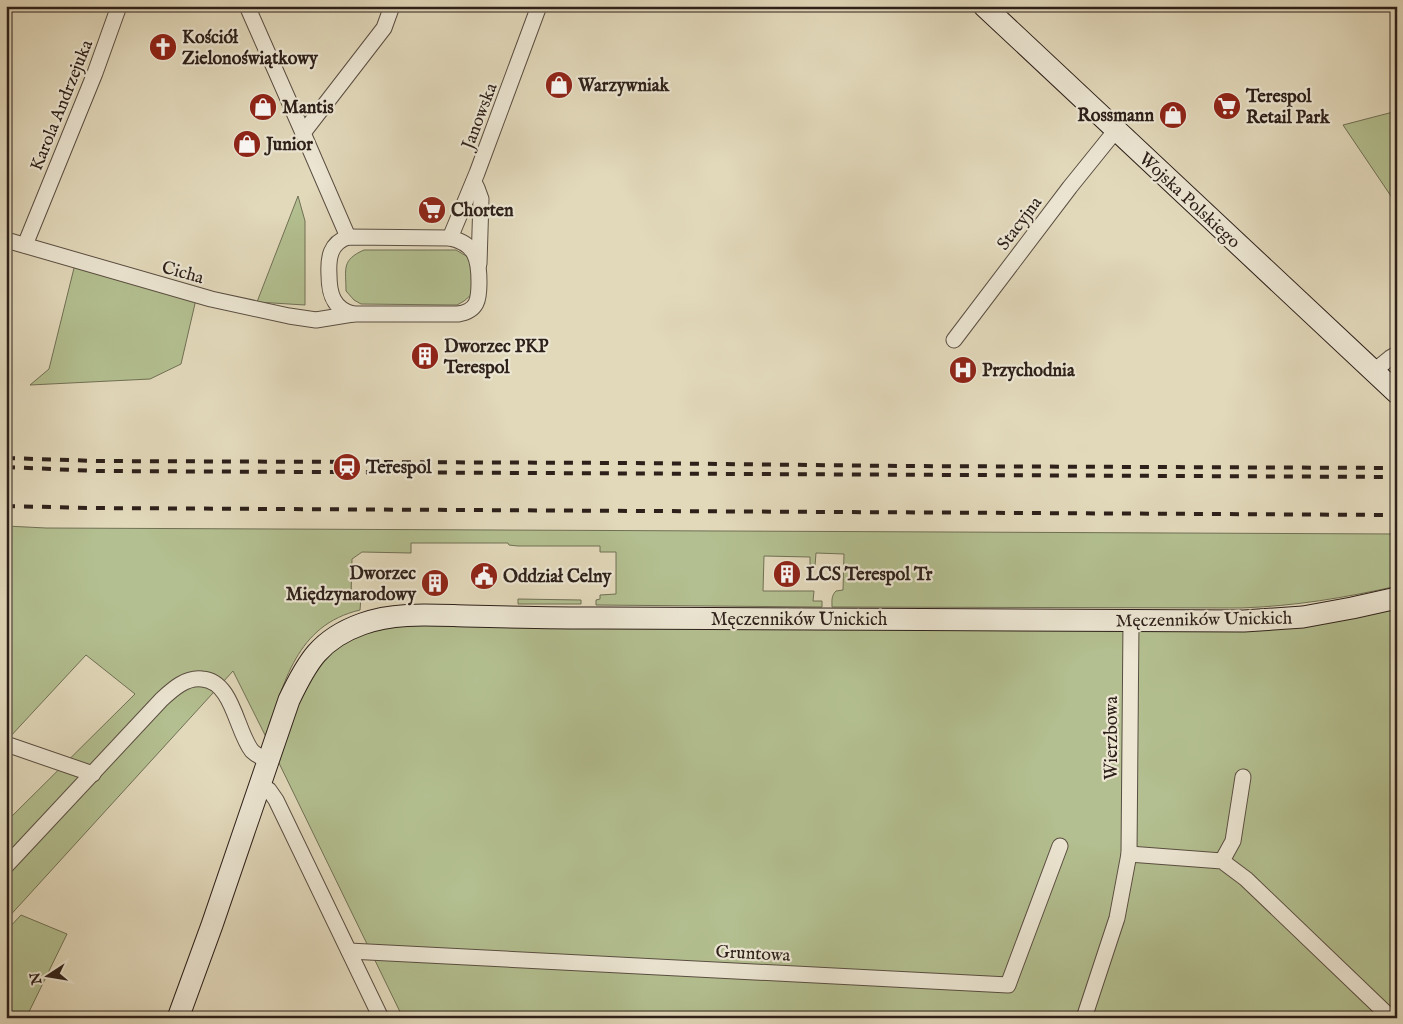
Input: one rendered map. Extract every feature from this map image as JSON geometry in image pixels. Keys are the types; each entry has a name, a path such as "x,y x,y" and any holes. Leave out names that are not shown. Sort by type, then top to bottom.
{"main road":[{"name":"Wojska Polskiego","path":"984,6 1397,393"},
{"name":"Męczenników Unickich","path":"178,1018 212,926 289,700 303,670 311,658 330,639 362,623 390,617 426,615 598,618 1244,620 1328,613 1397,598"}],"street":[{"name":"Karola Andrzejuka","path":"24,244 95,73 119,6"},
{"path":"247,6 348,237"},
{"path":"303,133 384,28 392,6"},
{"name":"Janowska","path":"450,238 474,182 538,6"},
{"name":"Stacyjna","path":"954,340 1116,130"},
{"name":"Cicha","path":"6,240 211,299 289,316 316,320 353,314 463,314 473,308 478,298 481,199 474,182"},
{"path":"353,314 337,305 330,293 329,258 331,251 342,239 348,237 450,238 469,247 478,259 480,266"},
{"path":"1374,372 1397,354"},
{"name":"Wierzbowa","path":"1084,1018 1117,918 1129,854 1131,621"},
{"path":"6,866 172,690 186,681 198,678 209,679 217,684 228,698 248,744 254,752 261,758 271,755"},
{"path":"6,744 93,774"},
{"path":"1222,861 1233,841 1244,777"},
{"path":"260,785 269,790 276,800 381,1018"},
{"name":"Gruntowa","path":"349,951 1008,985 1060,846"},
{"path":"1129,854 1222,861 1246,879 1391,1018"}],"green space":[{"path":"1397,111 1397,205 1343,125"},
{"path":"298,196 305,221 305,305 257,302"},
{"path":"364,250 456,250 468,257 472,267 472,294 457,305 361,304 354,300 346,291 346,266 351,258"},
{"path":"76,260 197,295 181,364 150,379 30,385 49,369"},
{"path":"6,526 46,528 1397,534 1397,586 1319,601 1241,608 832,607 834,593 843,590 844,554 816,553 815,566 810,566 810,557 764,556 763,591 814,591 813,601 822,601 822,607 596,605 596,600 600,599 600,595 616,594 616,552 600,552 600,546 518,546 509,545 508,543 411,543 411,553 362,552 352,559 351,597 361,597 360,610 338,618 321,629 307,643 287,677 266,737 233,671 6,920 6,822 135,694 86,655 8,739 6,738"},
{"path":"518,599 581,600 581,604 518,604"},
{"path":"1397,607 1397,1018 403,1018 278,761 290,721 319,663 352,635 392,625 742,625"},
{"path":"21,915 67,934 26,1018 6,1018 6,931"}],"railway":[{"path":"6,458 97,461 1397,468"},
{"path":"6,467 96,471 1397,477"},
{"path":"6,506 1397,515"}],"place":[{"name":"Kościół Zielonoświątkowy","path":"163,47"},
{"name":"Warzywniak","path":"559,85"},
{"name":"Terespol Retail Park","path":"1227,106"},
{"name":"Mantis","path":"263,107"},
{"name":"Rossmann","path":"1173,115"},
{"name":"Junior","path":"247,144"},
{"name":"Chorten","path":"432,210"},
{"name":"Dworzec PKP Terespol","path":"425,356"},
{"name":"Przychodnia","path":"963,370"},
{"name":"Terespol","path":"347,467"},
{"name":"LCS Terespol Tr","path":"787,574"},
{"name":"Oddział Celny","path":"484,576"},
{"name":"Dworzec Międzynarodowy","path":"435,583"}]}
